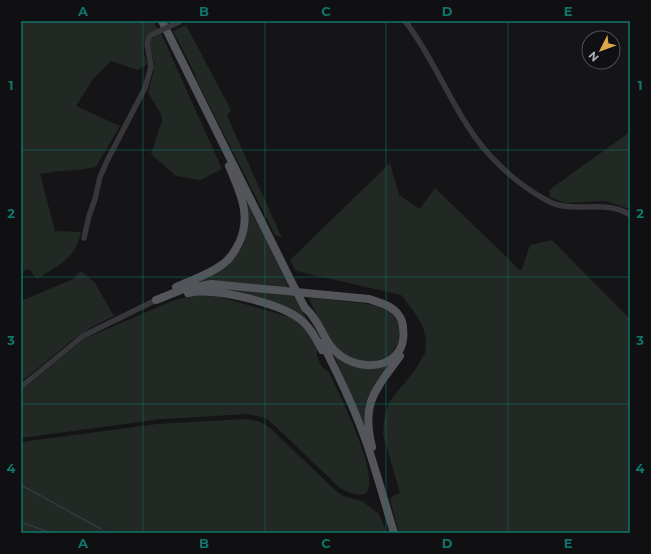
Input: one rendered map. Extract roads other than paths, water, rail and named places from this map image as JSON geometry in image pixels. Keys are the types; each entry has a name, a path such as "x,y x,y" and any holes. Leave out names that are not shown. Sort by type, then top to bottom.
{"main road":[{"path":"162,21 337,372 357,419 375,469 394,533"},
{"path":"156,300 174,288 222,265 234,252 243,233 246,219 244,203 213,131 210,118"},
{"path":"156,300 186,288 212,284 368,299 385,304 393,309 401,319 404,330 402,344 397,354 389,361 375,366 352,362 337,353 328,344 313,316 305,308"},
{"path":"156,300 190,292 214,292 240,297 287,311 308,327 326,358 337,372"},
{"path":"368,299 383,299 396,306 405,320 408,330 408,339 404,350 373,395 369,409 368,424 375,469"}],"street":[{"path":"84,238 100,177 106,161 146,88 151,67 147,44 150,36 180,21"},
{"path":"405,21 422,44 468,127 484,148 509,173 549,202 561,207 605,206 615,208 630,215"},
{"path":"21,387 83,336 156,300"}],"waterway":[{"path":"21,485 107,533"},
{"path":"21,522 51,533"}]}
